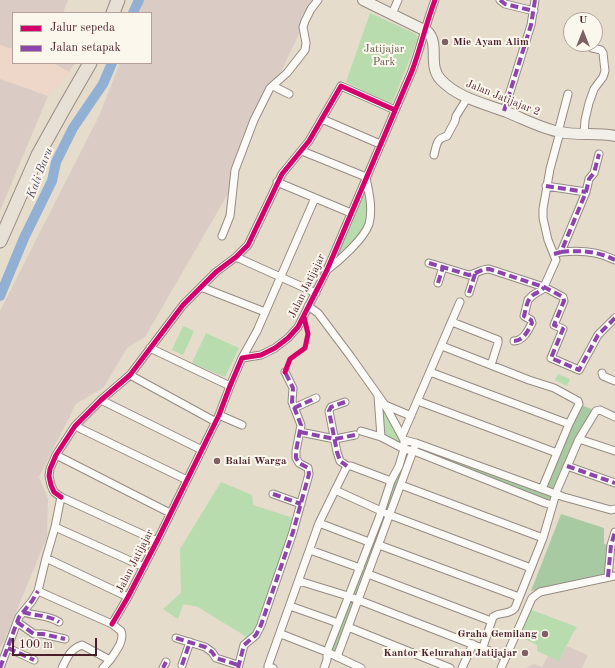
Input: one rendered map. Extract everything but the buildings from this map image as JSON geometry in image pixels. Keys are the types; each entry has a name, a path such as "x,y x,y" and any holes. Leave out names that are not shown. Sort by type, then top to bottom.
{"highway":[{"path":"113,12 118,0"},
{"path":"118,12 124,0"},
{"path":"0,227 34,152 83,64"},
{"path":"0,241 38,155 89,64"}],"street":[{"path":"222,236 232,210 235,170 261,104 268,91 287,74 304,50 306,43 304,27 305,21 318,0"},
{"path":"364,0 425,30"},
{"path":"392,14 398,0"},
{"name":"Jalan Jatijajar","path":"112,624 128,598 158,541 170,513 217,418 242,358 261,355 281,344 298,327 316,293 416,61 435,0"},
{"path":"500,0 504,4 534,11"},
{"path":"504,111 534,11 535,0"},
{"name":"Jalan Jatijajar 2","path":"425,30 431,35 433,41 434,69 437,74 443,82 452,89 468,98 559,132 615,136"},
{"path":"584,134 585,120 589,103 594,89 603,77 605,71 603,52"},
{"path":"273,86 289,94"},
{"path":"158,541 61,497 52,488 49,476 50,469 56,455 75,426 101,400 130,375 166,329 176,312 216,272 236,257 250,242 277,182 284,170 302,151 341,86 395,110"},
{"path":"558,253 550,245 543,218 546,186 568,94"},
{"path":"434,155 439,139 447,136 456,116 468,98"},
{"path":"322,119 380,144"},
{"path":"302,151 366,177 369,193 370,216 367,229 339,261 327,270"},
{"path":"514,341 520,339 526,333 532,323 531,320 524,316 528,300 544,287 586,192 588,181 594,173 599,154"},
{"path":"277,182 351,213"},
{"path":"546,186 586,192"},
{"path":"242,358 266,312 315,198"},
{"path":"558,253 575,250 609,256 615,260"},
{"path":"236,257 316,293"},
{"path":"430,263 469,275 475,274 480,270 489,269 544,287 564,298 554,325 563,329 551,358 579,370 598,335 612,327 615,318"},
{"path":"438,283 443,267"},
{"path":"469,293 475,274"},
{"path":"201,288 266,312"},
{"path":"403,438 460,302"},
{"path":"308,308 313,316 322,320 351,357 385,405 403,438 404,449 399,466 391,481 360,568 327,652 327,660 324,668"},
{"path":"452,322 498,340 491,365"},
{"path":"442,346 529,380 554,388 558,392 576,400 579,404 568,424 542,489"},
{"path":"150,348 230,386"},
{"path":"176,638 205,647 212,652 216,658 238,667 244,646 256,635 261,624 301,504 309,472 306,467 299,463 296,458 301,425 292,402 293,388 285,372"},
{"path":"430,372 568,424"},
{"path":"602,373 602,376 615,381"},
{"path":"130,375 217,418 242,425"},
{"path":"378,395 381,437"},
{"path":"294,408 316,398"},
{"path":"101,400 202,450"},
{"path":"418,401 557,453"},
{"path":"346,402 331,407 329,410 340,461 347,466 351,466 391,481"},
{"path":"385,405 411,416"},
{"path":"482,648 491,621 496,615 506,614 515,608 543,538 556,493 579,439 596,411 600,410 615,417"},
{"path":"75,426 187,480"},
{"path":"361,431 381,437 404,449 414,451 545,503 552,504"},
{"path":"300,432 335,439 355,435"},
{"path":"403,438 542,489 611,510 615,509"},
{"path":"579,439 615,451"},
{"path":"337,657 402,485 416,443"},
{"path":"56,455 170,513"},
{"path":"270,667 319,523 347,466"},
{"path":"567,466 615,484"},
{"path":"482,478 485,468"},
{"path":"402,485 543,538"},
{"path":"335,490 390,515 531,568"},
{"path":"273,494 301,504"},
{"path":"1,667 5,650 17,622 38,591 55,527 61,497"},
{"path":"319,523 369,542"},
{"path":"55,527 144,568"},
{"path":"501,668 532,598 540,592 611,576 611,545 615,532"},
{"path":"379,545 519,597"},
{"path":"310,550 360,568"},
{"path":"46,558 128,598"},
{"path":"368,574 491,621"},
{"path":"299,581 359,600 505,657"},
{"path":"38,591 112,624 121,631 122,636 119,647 103,668"},
{"path":"290,606 338,623"},
{"path":"23,612 52,618 59,622"},
{"path":"17,622 34,634 43,634 65,639"},
{"path":"348,627 450,668"},
{"path":"281,634 327,652 358,668"},
{"path":"182,665 190,642"},
{"path":"462,668 473,644"},
{"path":"62,668 68,655 80,646 84,646 110,660"},
{"path":"5,650 34,660"},
{"path":"327,660 337,657"}],"shaded area":[{"path":"0,0 68,0 63,12 12,12 12,49 0,45"},
{"path":"143,0 315,0 302,15 300,32 242,154 233,185 145,337 127,348 104,387 76,404 39,477 48,499 47,537 2,646 0,647 0,311 99,116 120,64 152,64 152,12 140,12"},
{"path":"0,45 12,49 12,64 55,64 69,72 48,96 0,79"},
{"path":"55,64 74,64 69,72"},
{"path":"0,79 48,96 0,211"},
{"path":"567,646 588,655 582,668 526,668 534,664 542,667 548,656 559,660"}],"green space":[{"name":"Jatijajar Park","path":"370,13 416,34 418,39 391,105 346,82"},
{"path":"366,178 369,193 367,229 327,270"},
{"path":"183,326 194,331 183,355 172,350"},
{"path":"206,333 239,348 225,377 192,363"},
{"path":"558,374 570,379 567,386 555,380"},
{"path":"378,395 385,405 404,449 381,437"},
{"path":"579,404 596,411 552,505 414,451 416,443 542,489"},
{"path":"404,449 414,451 337,657 327,660"},
{"path":"221,482 252,495 253,505 293,518 283,555 250,639 198,607 183,604 178,619 163,609 181,593 180,549"},
{"path":"561,514 604,528 604,544 614,546 611,573 531,591"},
{"name":"Graha Gemilang","path":"529,609 577,627 559,661 537,651 537,645 517,635"}],"waterway":[{"name":"Kali Baru","path":"133,12 139,0"},
{"name":"Kali Baru","path":"0,296 24,238 52,181 56,162 73,128 103,84 112,64"}],"marked path":[{"path":"500,0 505,4 534,11"},
{"path":"504,111 531,25 535,0"},
{"path":"554,254 561,252 586,192 589,179 594,173 599,154"},
{"path":"546,186 586,192"},
{"path":"561,252 588,252 615,260"},
{"path":"429,263 469,275 489,269 544,287 563,297 564,301 554,325 563,329 551,358 579,370 598,335 615,318"},
{"path":"438,283 443,267"},
{"path":"469,293 475,274"},
{"path":"514,341 517,341 523,337 529,329 532,323 531,320 524,316 527,304 529,299 544,287"},
{"path":"238,668 244,645 256,635 261,625 293,532 309,474 308,468 299,463 296,458 301,425 292,402 293,388 285,372"},
{"path":"294,408 316,398"},
{"path":"345,402 331,407 329,411 337,452 340,461 347,466"},
{"path":"300,432 335,439 355,435"},
{"path":"567,466 615,483"},
{"path":"273,494 301,504"},
{"path":"608,577 611,545 615,532"},
{"path":"0,668 19,617 38,591"},
{"path":"23,612 51,618 59,622"},
{"path":"17,622 34,634 43,634 65,639"},
{"path":"176,638 205,647 212,652 216,658 238,665"},
{"path":"182,665 190,642"},
{"path":"8,648 34,660"},
{"path":"163,668 166,662"}],"cycle path":[{"path":"112,624 157,541 219,415 242,358 261,355 275,348 288,338 298,327 327,270 412,71 435,0"},
{"path":"61,497 54,492 51,485 49,476 50,469 56,455 75,426 101,400 130,375 183,305 216,272 236,257 248,245 282,174 309,141 341,86 395,110"},
{"path":"285,372 290,359 305,348 308,334 304,317"}],"place":[{"name":"Mie Ayam Alim","path":"445,42"},
{"name":"Balai Warga","path":"217,461"},
{"name":"Graha Gemilang","path":"545,634"},
{"name":"Kantor Kelurahan Jatijajar","path":"525,653"}]}
